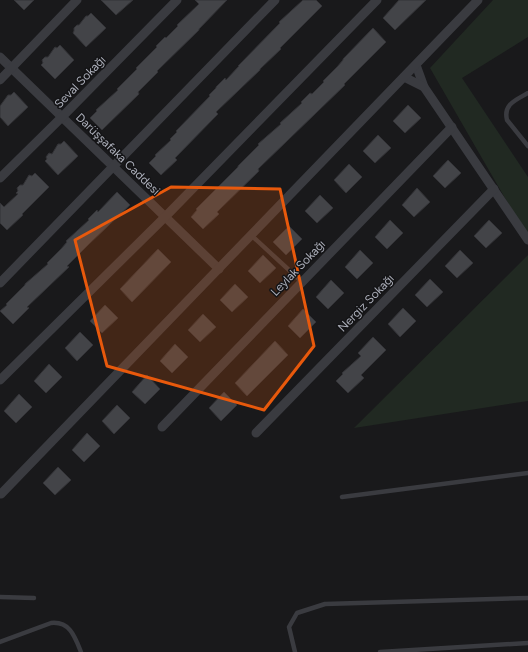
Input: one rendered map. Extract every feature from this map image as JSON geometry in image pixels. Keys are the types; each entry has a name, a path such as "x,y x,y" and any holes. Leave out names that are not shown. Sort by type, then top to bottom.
{"street":[{"path":"0,80 77,0"},
{"name":"Seval Sokağı","path":"0,178 177,0"},
{"path":"0,283 275,0"},
{"path":"0,380 165,217 377,0"},
{"path":"1,494 478,0"},
{"name":"Darüşşafaka Caddesi","path":"0,57 219,269"},
{"path":"416,65 424,87 528,240"},
{"path":"404,77 424,87"},
{"name":"Leylak Sokağı","path":"162,427 452,127"},
{"name":"Nergiz Sokağı","path":"256,433 494,189"}],"lane":[{"path":"528,94 509,104 506,115 507,120 528,146"},
{"path":"251,236 302,282"},
{"path":"342,497 528,473"},
{"path":"0,597 34,598"},
{"path":"295,652 289,626 297,613 324,604 528,598"},
{"path":"0,642 55,623 67,626 73,632 81,652"},
{"path":"380,652 528,643"}],"highlighted area":[{"path":"171,187 280,189 314,346 264,410 107,366 75,240"}],"shaded area":[{"path":"493,0 528,0 528,37 462,78 528,177 528,238 430,68"},
{"path":"528,255 528,401 354,428"}],"building":[{"path":"14,0 34,0 24,10"},
{"path":"101,0 133,0 116,15"},
{"path":"195,0 227,0 157,71 158,72 138,92 139,94 102,130 90,118 97,111 96,110 118,90 117,89 137,69 136,68 157,47 156,46 165,37 166,38 199,4"},
{"path":"303,0 316,0 322,6 260,70 216,112 218,114 175,158 177,160 161,175 149,163 156,156 155,155 171,140 170,139 177,132 176,131 210,96 209,95 216,87 225,78 226,80 280,23 279,22"},
{"path":"399,0 426,0 395,30 383,18"},
{"path":"91,13 106,28 86,47 73,33 74,28"},
{"path":"373,28 386,42 344,84 345,85 258,169 259,171 217,212 219,214 203,229 191,217 197,210 196,209 259,145 258,144 281,124 280,123 302,103 301,102 310,93 312,94 324,82 323,81"},
{"path":"60,45 74,60 55,79 41,65 43,63 42,60 45,57 48,57 55,47 57,48"},
{"path":"14,92 28,107 8,126 0,117 0,106 8,95 11,95"},
{"path":"408,105 421,118 405,133 393,121"},
{"path":"378,135 391,148 375,163 363,151"},
{"path":"64,141 78,156 58,175 45,161 49,153 52,154 58,144 61,144"},
{"path":"448,160 461,173 445,188 433,176"},
{"path":"349,164 362,177 346,193 334,180"},
{"path":"35,173 49,187 7,230 0,223 0,203 4,207 18,194 16,193 18,191 17,188 20,185 23,185 29,175 32,176"},
{"path":"417,188 430,202 414,217 402,205"},
{"path":"117,192 130,205 67,266 69,267 27,307 29,308 13,324 0,311 25,284 48,264 47,263 67,242 66,241 89,220 88,219 97,210 98,212"},
{"path":"320,195 333,208 317,223 305,211"},
{"path":"390,220 403,233 387,249 375,237"},
{"path":"489,220 502,233 486,248 474,236"},
{"path":"289,226 302,239 286,255 273,242"},
{"path":"158,249 171,262 132,302 120,289"},
{"path":"360,250 373,263 357,279 345,267"},
{"path":"460,250 473,263 457,278 445,266"},
{"path":"263,255 276,268 260,283 248,271"},
{"path":"430,279 443,292 427,307 415,295"},
{"path":"331,280 344,293 328,309 316,297"},
{"path":"235,284 248,297 232,312 220,300"},
{"path":"105,305 118,318 102,333 90,321"},
{"path":"403,308 416,321 400,337 388,324"},
{"path":"303,309 316,322 300,338 288,326"},
{"path":"203,314 216,327 200,342 188,330"},
{"path":"80,332 93,345 77,361 65,348"},
{"path":"373,337 386,350 361,375 364,378 348,393 336,381 343,374 342,373 361,356 358,353"},
{"path":"275,341 288,355 247,396 235,383"},
{"path":"175,344 188,357 172,373 160,361"},
{"path":"49,364 62,377 46,393 34,381"},
{"path":"147,375 160,389 145,404 132,392"},
{"path":"224,392 237,405 221,421 209,408"},
{"path":"19,394 32,407 16,423 4,411"},
{"path":"117,405 130,418 114,434 102,421"},
{"path":"87,433 100,446 84,462 72,450"},
{"path":"58,467 71,480 55,495 43,483"}]}
